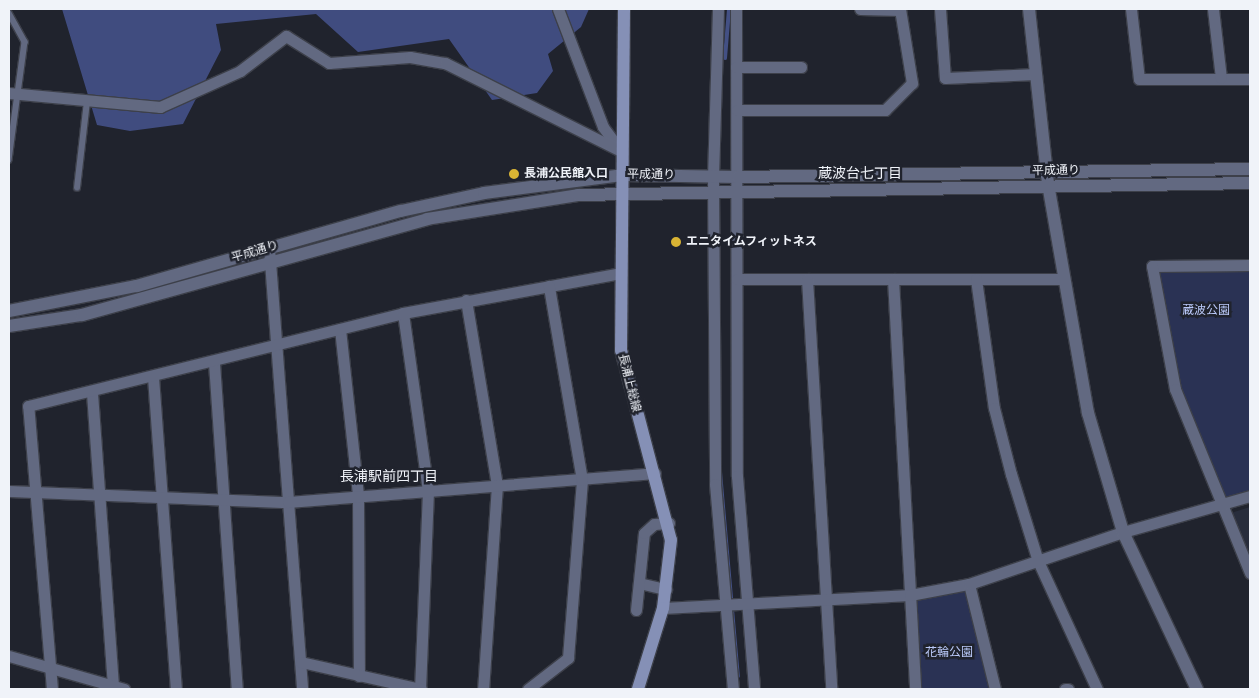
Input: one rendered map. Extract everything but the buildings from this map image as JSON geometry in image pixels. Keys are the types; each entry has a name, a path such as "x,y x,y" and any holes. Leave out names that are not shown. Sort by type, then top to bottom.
{"main road":[{"name":"長浦上総線","path":"624,9 621,151 623,195 620,273 621,350 669,523 666,589 663,608 638,689"}],"street":[{"path":"558,9 603,127 621,151"},
{"path":"718,9 713,177 715,484 733,689"},
{"path":"736,9 738,178 737,476 749,604 754,689"},
{"path":"737,110 884,110 912,83 900,9 860,9"},
{"path":"940,9 945,78 1036,74"},
{"path":"1029,9 1048,184 1088,413 1122,532 1197,689"},
{"path":"1131,9 1139,79 1250,79"},
{"path":"1213,9 1220,78"},
{"path":"14,93 87,97 160,108 240,71 286,36 329,63 410,57 445,62 621,151"},
{"path":"736,67 801,67"},
{"name":"平成通り","path":"9,311 137,286 401,210 622,174 738,178 1047,171 1250,169"},
{"name":"平成通り","path":"9,326 82,315 390,228 491,206 578,195 1048,184 1250,183"},
{"path":"269,248 272,262 276,346 302,689"},
{"path":"1250,265 1152,266 1176,389 1220,505 1250,573"},
{"path":"52,689 52,669 28,406 92,393 403,313 620,273"},
{"path":"737,279 1064,279"},
{"path":"807,279 831,689"},
{"path":"894,279 915,689"},
{"path":"976,279 994,408 1038,561 1098,689"},
{"path":"528,689 568,658 582,480 549,286"},
{"path":"466,300 497,485 484,689"},
{"path":"301,662 420,689 428,491 403,313"},
{"path":"340,329 358,496 359,676"},
{"path":"214,362 237,689"},
{"path":"153,377 176,689"},
{"path":"9,656 118,688 92,393"},
{"path":"9,491 100,493 288,502 582,480 655,472"},
{"path":"663,608 910,594 969,584 1122,532 1250,496"},
{"path":"636,610 644,533 654,524 669,523"},
{"path":"639,583 666,589"},
{"path":"969,584 995,689"}],"lane":[{"path":"9,13 25,42 14,93 9,160"},
{"path":"77,188 87,97"}],"shaded area":[{"path":"62,9 589,9 581,27 548,54 553,71 537,93 492,100 449,39 358,52 316,14 216,24 221,50 183,124 130,131 97,125"},
{"path":"1250,507 1250,554 1231,513"}],"green space":[{"name":"蔵波公園","path":"1250,265 1250,496 1220,505 1175,389 1152,266"},
{"name":"花輪公園","path":"969,584 995,689 915,689 910,595"}],"waterway":[{"path":"725,58 729,9"},
{"path":"720,472 738,676"}],"place":[{"name":"長浦公民館入口","path":"514,174"},
{"name":"エニタイムフィットネス","path":"676,242"}],"district":[{"name":"蔵波台七丁目","path":"860,174"},
{"name":"長浦駅前四丁目","path":"389,477"}]}
